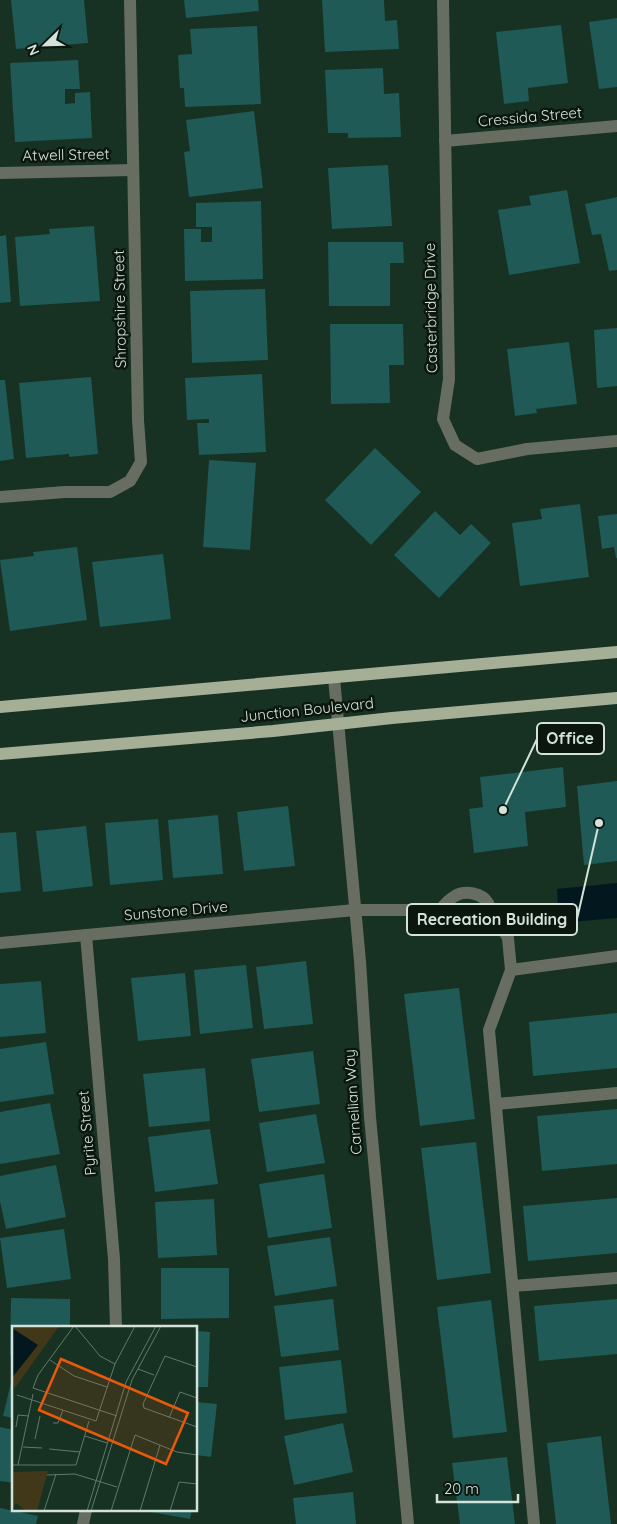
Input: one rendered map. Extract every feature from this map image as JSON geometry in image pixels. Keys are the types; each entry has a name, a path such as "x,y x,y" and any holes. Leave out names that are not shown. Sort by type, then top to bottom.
{"main road":[{"name":"Junction Boulevard","path":"0,707 617,652"},
{"name":"Junction Boulevard","path":"0,754 617,698"}],"street":[{"name":"Shropshire Street","path":"0,497 64,492 110,492 130,481 142,462 138,420 130,0"},
{"name":"Casterbridge Drive","path":"443,0 449,378 443,419 455,445 477,459 527,449 617,441"},
{"name":"Cressida Street","path":"445,141 617,126"},
{"name":"Atwell Street","path":"0,173 133,170"},
{"name":"Carneilian Way","path":"334,678 360,961 370,1117 408,1524"},
{"path":"475,894 483,897 489,904 490,915 479,925 469,927 458,926 448,920 440,910 456,895 475,894"},
{"name":"Sunstone Drive","path":"0,944 355,910 440,910"},
{"path":"490,915 496,918 508,938 511,970 489,1030 534,1524"},
{"name":"Pyrite Street","path":"86,935 114,1259 116,1326"},
{"path":"511,970 617,956"},
{"path":"496,1104 617,1093"},
{"path":"513,1286 617,1278"}],"water":[{"path":"617,883 617,918 559,923 557,889"}],"building":[{"path":"11,0 84,0 88,43 16,49"},
{"path":"184,0 258,0 259,11 186,18"},
{"path":"322,0 384,0 385,21 397,20 399,49 325,52"},
{"path":"617,18 617,87 599,89 589,22"},
{"path":"561,25 568,83 528,88 529,101 504,104 496,32"},
{"path":"257,26 261,104 185,107 184,88 180,88 178,55 192,54 190,29"},
{"path":"78,60 80,89 65,89 65,104 75,103 75,93 90,92 92,138 15,142 10,63"},
{"path":"383,68 384,94 399,93 401,137 348,138 348,133 328,133 325,70"},
{"path":"254,111 263,188 189,197 184,152 190,151 186,120"},
{"path":"388,165 392,226 332,229 328,168"},
{"path":"567,190 580,263 509,275 498,210 531,205 529,196"},
{"path":"617,197 617,270 609,271 601,234 592,235 585,204"},
{"path":"261,201 263,279 185,281 184,229 201,229 201,242 212,242 212,227 196,227 196,203"},
{"path":"94,226 100,301 20,306 15,237 50,234 49,229"},
{"path":"6,235 11,302 0,303 0,236"},
{"path":"328,242 403,242 404,263 390,263 390,306 329,306"},
{"path":"265,289 268,360 192,363 190,291"},
{"path":"330,324 403,324 404,365 389,365 390,403 331,404"},
{"path":"617,328 617,386 597,388 594,330"},
{"path":"569,342 577,404 536,409 537,413 515,416 507,349"},
{"path":"262,374 266,452 199,455 197,423 209,423 209,419 187,420 185,378"},
{"path":"91,377 98,454 69,457 69,454 26,458 19,383"},
{"path":"0,380 5,380 14,459 0,461"},
{"path":"375,448 421,492 371,545 325,500"},
{"path":"209,460 256,463 250,550 203,547"},
{"path":"580,504 589,577 520,586 512,523 542,519 540,509"},
{"path":"435,511 460,535 471,524 491,543 439,598 394,555"},
{"path":"617,514 616,558 614,547 602,549 598,516"},
{"path":"77,547 87,620 10,631 0,560 34,556 33,552"},
{"path":"163,554 171,619 100,627 92,562"},
{"path":"563,767 566,807 525,812 528,846 474,853 469,809 483,807 480,777"},
{"path":"617,781 617,861 584,865 577,786"},
{"path":"288,806 295,866 244,871 237,812"},
{"path":"218,815 223,874 173,878 168,820"},
{"path":"158,819 163,880 110,885 105,823"},
{"path":"86,826 93,886 43,892 36,831"},
{"path":"16,832 21,891 0,893 0,833"},
{"path":"306,961 313,1024 264,1029 256,967"},
{"path":"246,965 253,1028 200,1034 194,970"},
{"path":"185,973 191,1036 138,1041 131,978"},
{"path":"41,981 46,1033 0,1037 0,984"},
{"path":"459,988 475,1119 420,1126 404,994"},
{"path":"617,1013 617,1068 533,1076 529,1022"},
{"path":"46,1042 54,1094 0,1102 0,1049"},
{"path":"313,1051 320,1104 259,1112 251,1059"},
{"path":"205,1068 210,1121 149,1127 143,1074"},
{"path":"50,1103 60,1154 0,1164 0,1112"},
{"path":"617,1109 617,1164 542,1171 537,1116"},
{"path":"316,1114 325,1163 267,1172 259,1123"},
{"path":"210,1129 218,1184 155,1192 148,1137"},
{"path":"476,1142 491,1273 437,1280 421,1148"},
{"path":"56,1165 66,1217 6,1229 0,1201 0,1176"},
{"path":"324,1174 332,1228 268,1238 259,1184"},
{"path":"617,1198 617,1253 528,1261 523,1206"},
{"path":"214,1199 217,1255 158,1258 155,1202"},
{"path":"64,1229 71,1279 7,1288 0,1238"},
{"path":"330,1237 337,1286 275,1296 267,1246"},
{"path":"161,1268 229,1268 229,1318 161,1319"},
{"path":"11,1298 70,1299 70,1326 12,1326 12,1356 10,1355"},
{"path":"333,1299 339,1350 281,1357 274,1306"},
{"path":"617,1299 617,1354 539,1361 534,1306"},
{"path":"491,1300 507,1432 453,1438 437,1307"},
{"path":"198,1331 210,1332 208,1387 198,1387"},
{"path":"341,1360 347,1413 285,1420 279,1367"},
{"path":"12,1378 12,1418 3,1416"},
{"path":"198,1402 217,1404 211,1457 198,1455"},
{"path":"343,1423 353,1472 294,1485 284,1436"},
{"path":"0,1427 12,1430 12,1483 0,1481"},
{"path":"601,1436 611,1524 556,1524 547,1443"},
{"path":"507,1457 515,1524 460,1524 452,1463"},
{"path":"353,1492 356,1524 296,1524 293,1498"},
{"path":"0,1508 38,1516 36,1524 0,1524"},
{"path":"151,1512 192,1512 190,1519"}],"place":[{"name":"Office","path":"503,810"},
{"name":"Recreation Building","path":"599,823"}]}
